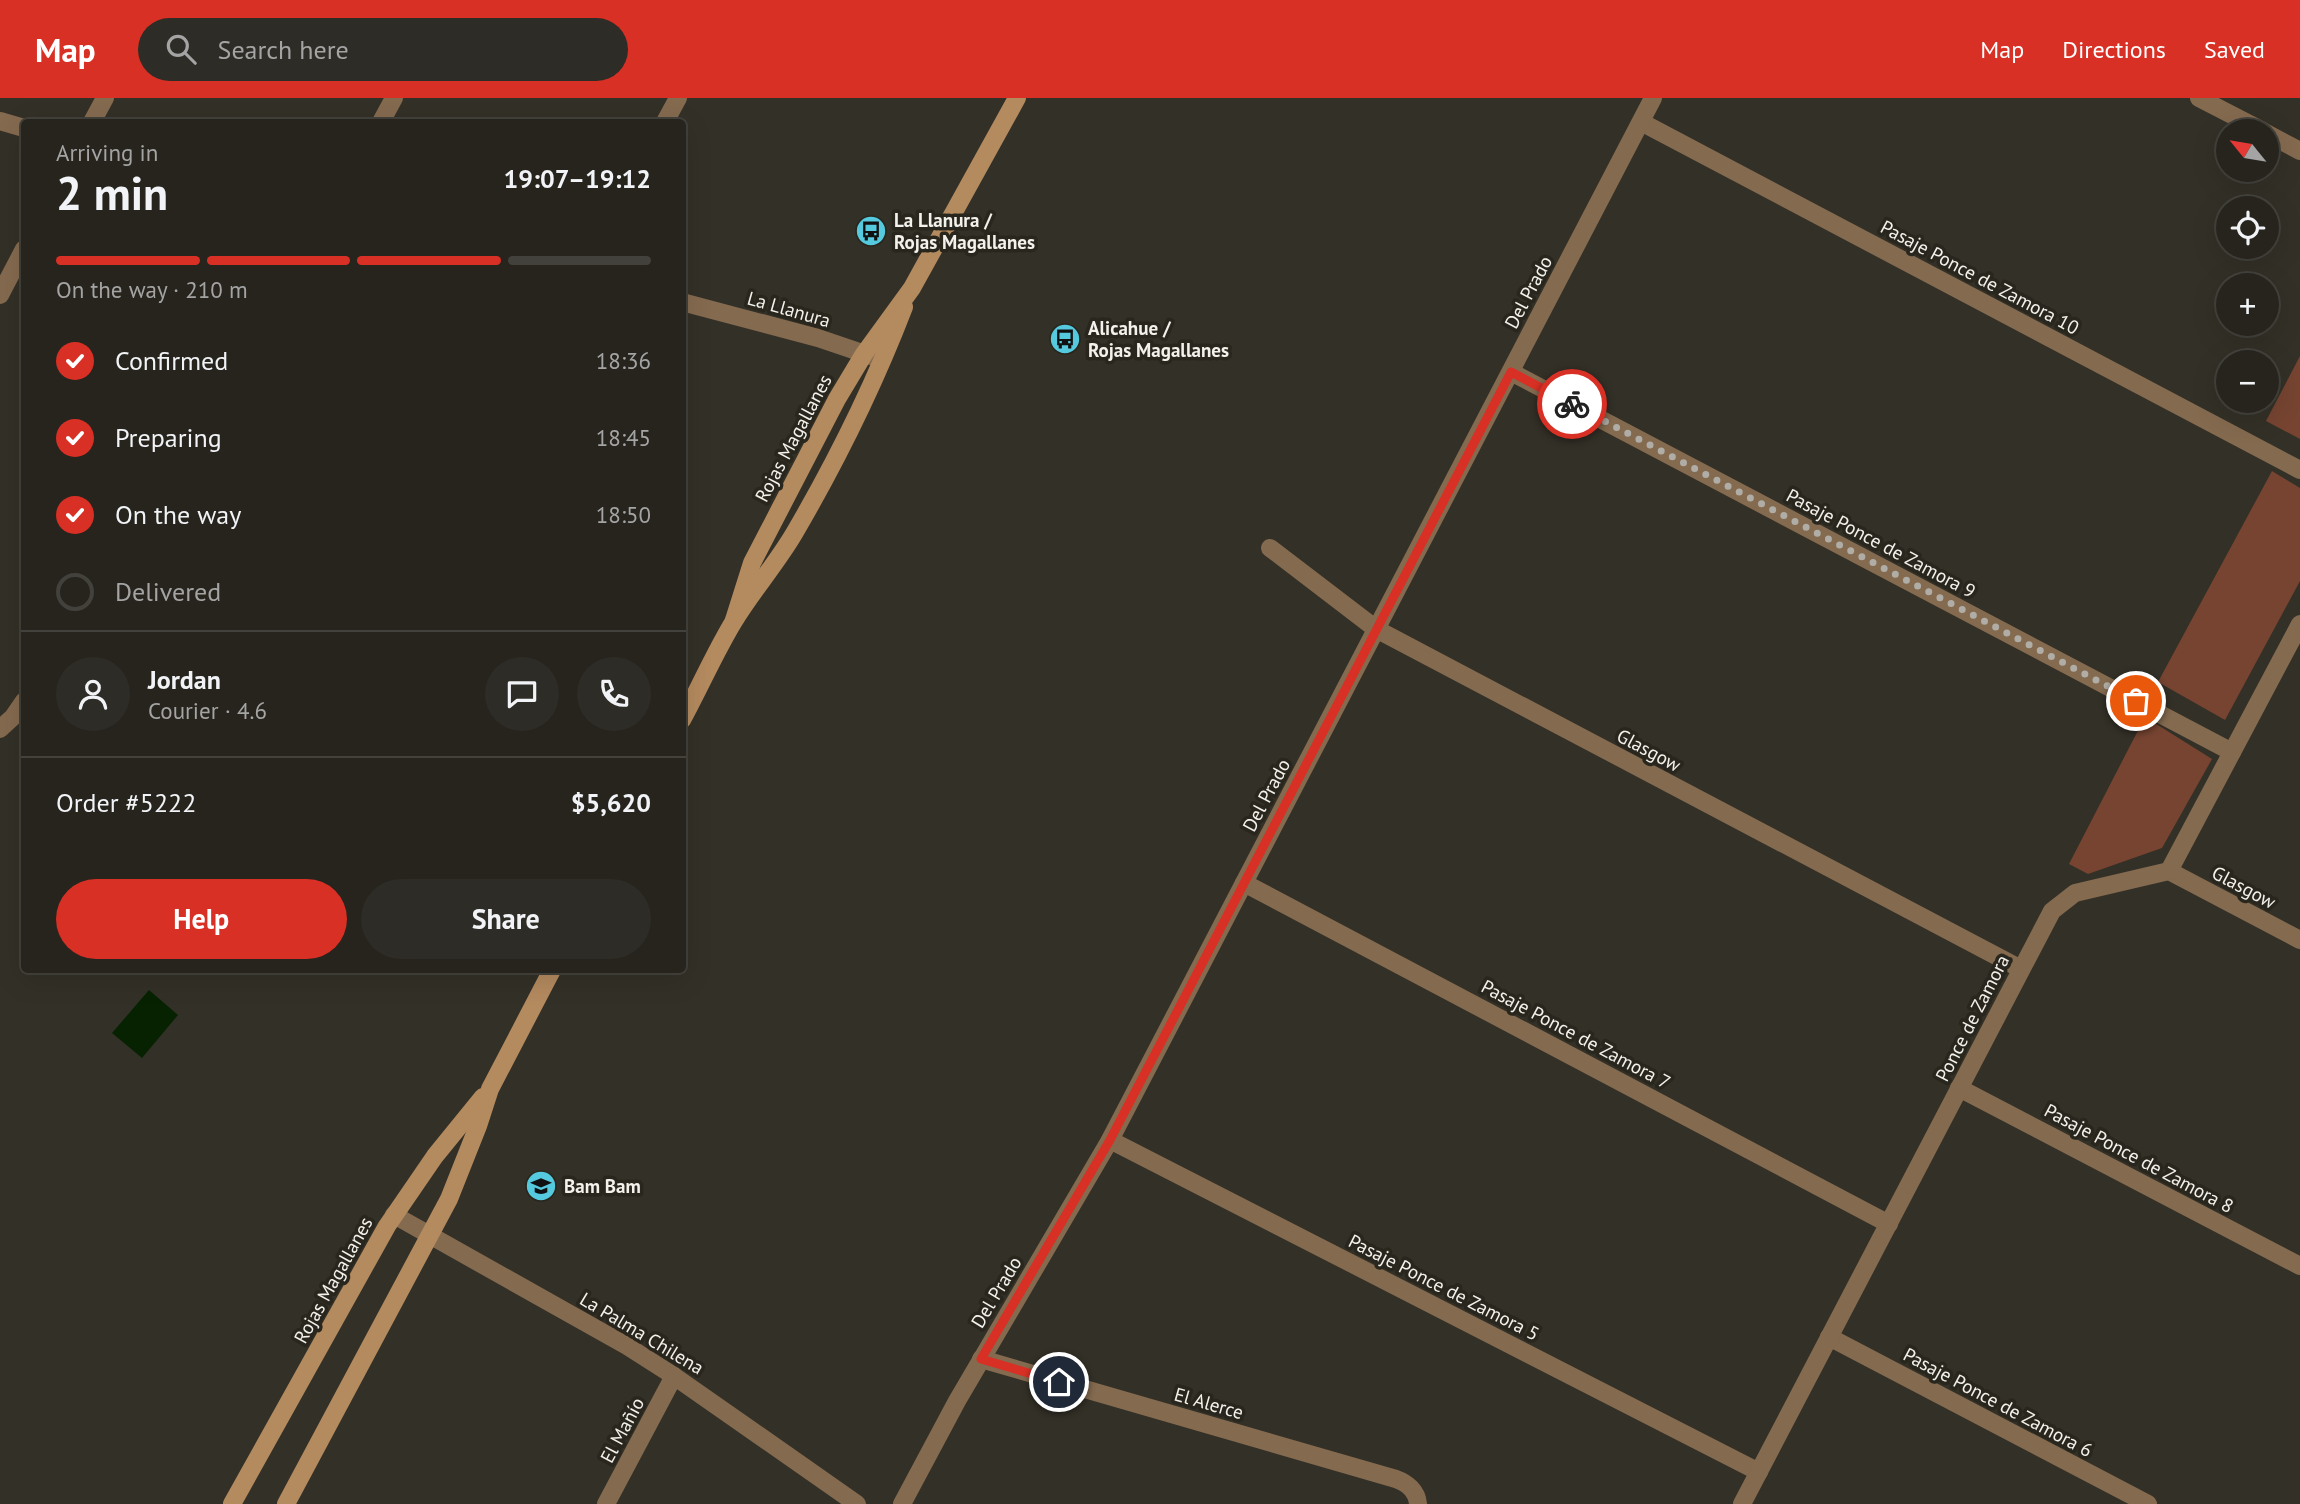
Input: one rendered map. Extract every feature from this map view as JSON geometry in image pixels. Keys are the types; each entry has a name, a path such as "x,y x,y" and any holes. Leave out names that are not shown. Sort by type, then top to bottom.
{"street":[{"path":"94,119 105,98"},
{"path":"383,119 394,98"},
{"path":"667,119 678,98"},
{"name":"Rojas Magallanes","path":"734,620 752,563 837,399 864,354 912,288 1017,98"},
{"name":"Del Prado","path":"902,1504 981,1359 1110,1140 1653,98"},
{"path":"2199,98 2239,119"},
{"path":"0,121 21,127"},
{"name":"Pasaje Ponce de Zamora 10","path":"1641,122 2300,470"},
{"path":"2279,140 2300,151"},
{"path":"0,295 21,255"},
{"name":"Rojas Magallanes","path":"686,712 734,620 794,533 884,360 912,288"},
{"name":"La Llanura","path":"686,303 818,338 884,360"},
{"name":"Pasaje Ponce de Zamora 9","path":"1511,372 2232,752"},
{"name":"Glasgow","path":"1270,548 1376,629 2021,969"},
{"path":"2169,871 2300,624"},
{"path":"0,729 21,705"},
{"name":"Glasgow","path":"2169,871 2300,940"},
{"name":"Ponce de Zamora","path":"1742,1504 2052,911 2075,893 2169,871"},
{"name":"Pasaje Ponce de Zamora 7","path":"1244,883 1889,1224"},
{"name":"Rojas Magallanes","path":"286,1504 431,1234 465,1162 490,1089 550,973"},
{"name":"Pasaje Ponce de Zamora 8","path":"1959,1088 2300,1266"},
{"name":"Rojas Magallanes","path":"232,1504 394,1215 435,1156 490,1089"},
{"name":"Pasaje Ponce de Zamora 5","path":"1110,1140 1759,1472"},
{"name":"La Palma Chilena","path":"394,1215 674,1376 856,1504"},
{"name":"Pasaje Ponce de Zamora 6","path":"1829,1338 2148,1504"},
{"name":"El Alerce","path":"981,1359 1396,1479 1405,1482 1418,1501"},
{"name":"El Mañío","path":"606,1504 674,1376"}],"shaded area":[{"path":"2300,356 2300,439 2266,421 2270,413 2279,413 2279,396"},
{"path":"2272,471 2300,488 2300,581 2225,720 2158,682"},
{"path":"2145,717 2212,759 2162,848 2088,874 2069,864"},
{"path":"149,990 178,1015 142,1058 112,1033"}],"way so far":[{"path":"1572,404 2136,701"}],"place":[{"name":"La Llanura / Rojas Magallanes","path":"871,231"},
{"name":"Alicahue / Rojas Magallanes","path":"1065,339"},
{"name":"Bam Bam","path":"541,1186"}],"route":[{"path":"1059,1382 981,1359 1110,1140 1511,372 1572,404"}]}
